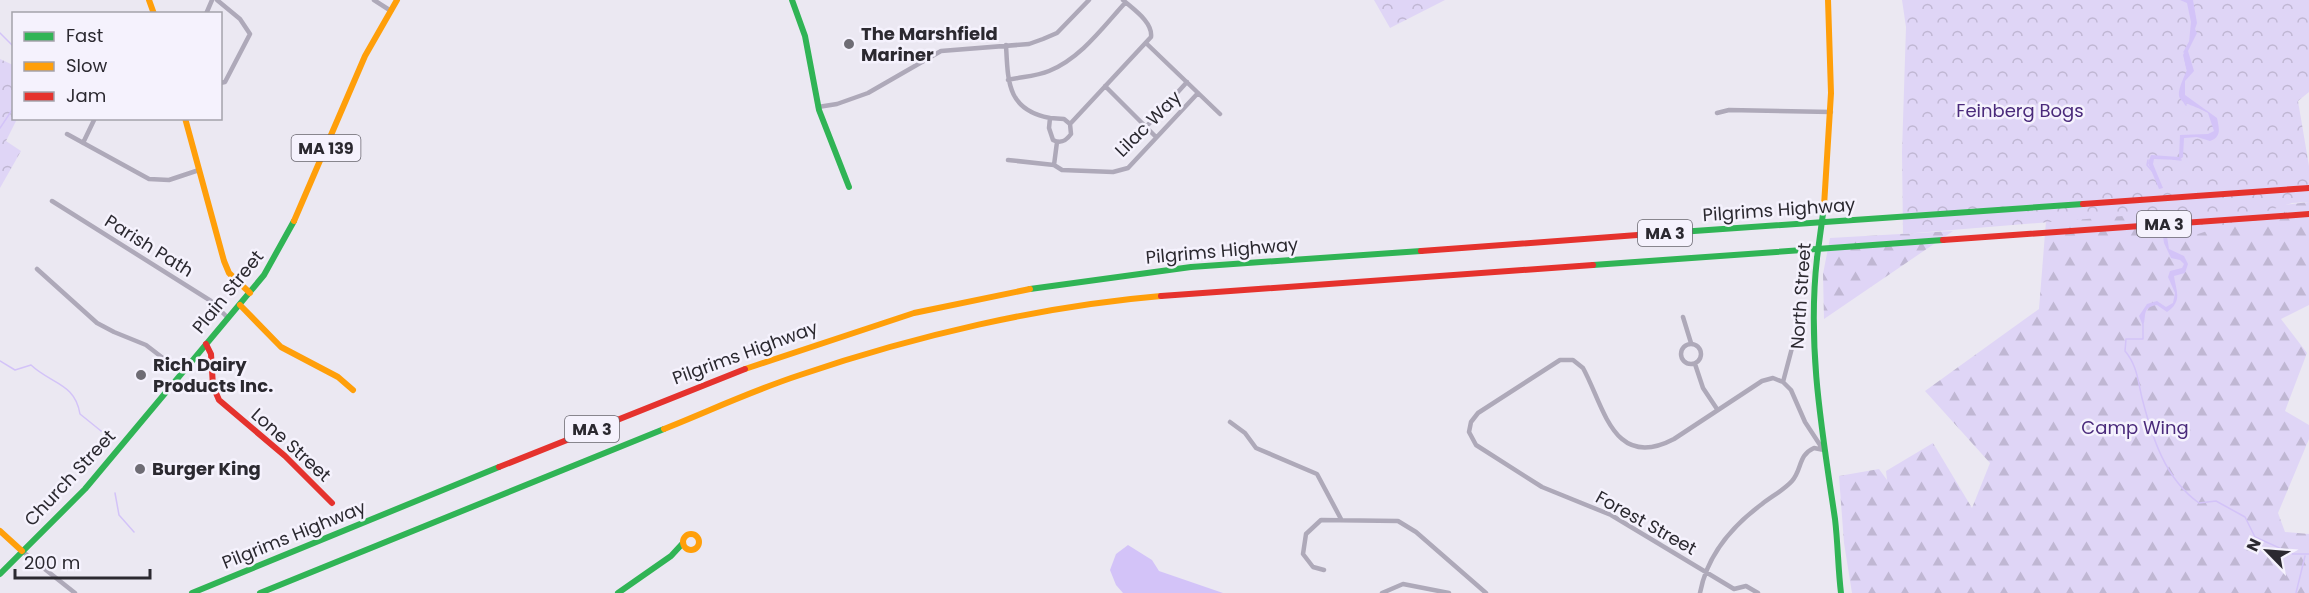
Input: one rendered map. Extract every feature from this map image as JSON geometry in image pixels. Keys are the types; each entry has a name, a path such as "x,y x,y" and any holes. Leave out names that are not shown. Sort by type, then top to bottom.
{"main road":[{"name":"Plain Street","path":"137,426 250,293 270,266 287,236 359,70 397,0"},
{"path":"792,0 803,29 818,108 827,138 849,187"},
{"name":"North Street","path":"1828,0 1831,34 1831,112 1824,206 1811,313 1811,345 1838,543 1841,593"},
{"path":"186,120 226,268 250,293"},
{"name":"Pilgrims Highway","path":"192,593 722,376 852,331 1001,294 1117,275 1191,267 2309,188"},
{"name":"MA 3","path":"260,593 800,375 899,345 1024,316 1124,300 1219,291 2309,214"},
{"path":"240,305 280,347 334,374 353,390"},
{"name":"Lone Street","path":"206,344 211,354 213,386 219,400 285,456 332,503"},
{"name":"Church Street","path":"0,574 85,489 137,426"},
{"path":"0,531 22,551"},
{"path":"618,593 680,549 689,534 698,538 698,546 671,556"},
{"path":"682,543 689,551"}],"street":[{"path":"217,0 240,19 250,34 223,83"},
{"path":"374,0 391,11"},
{"path":"818,108 849,101 868,93 941,51 1029,44 1057,33 1089,0"},
{"path":"1008,80 1048,72 1063,64 1077,54 1124,1 1152,30 1147,44 1070,123 1071,134 1067,140 1057,142"},
{"path":"1147,44 1220,114"},
{"path":"1006,45 1008,80 1019,104 1034,113 1064,119 1070,123"},
{"path":"1146,127 1187,82"},
{"path":"1105,86 1156,137"},
{"name":"Lilac Way","path":"1008,160 1054,165 1062,170 1113,172 1128,168 1198,93"},
{"path":"1717,113 1729,110 1831,112"},
{"path":"1050,117 1050,136 1057,142"},
{"path":"83,143 94,120"},
{"path":"67,134 149,179 169,180 199,170"},
{"path":"1054,165 1057,142"},
{"name":"Parish Path","path":"52,201 211,301 228,318"},
{"path":"37,269 97,323 146,345 181,372"},
{"path":"1683,317 1691,343 1699,347 1702,353 1695,364"},
{"path":"1797,329 1783,382 1791,390 1805,422 1824,450"},
{"path":"1691,343 1684,346 1681,356 1684,362 1695,364"},
{"name":"Forest Street","path":"1758,593 1746,586 1734,591 1704,570 1611,515 1542,487 1476,445 1469,432 1473,418 1478,413 1548,366 1564,359 1576,362 1583,368 1611,430 1636,445 1663,444 1762,381 1773,378 1783,382"},
{"path":"1695,364 1703,388 1717,409"},
{"path":"1230,422 1245,433 1256,448 1317,474 1341,519"},
{"path":"1700,593 1704,570 1736,526 1793,480 1804,455 1814,448 1824,450"},
{"path":"1324,570 1313,567 1305,559 1303,540 1310,528 1320,520 1402,523 1486,593"},
{"path":"22,551 75,593"},
{"path":"1382,593 1403,584 1449,593"}],"green space":[{"path":"1374,0 1445,0 1390,28"},
{"name":"Feinberg Bogs","path":"1902,0 2309,0 2309,92 2298,101 2309,166 2309,202 2292,203 2192,236 2183,211 1903,234 1902,152 1906,27"},
{"path":"0,59 12,65 12,120 16,120 6,141 21,151 0,188"},
{"name":"Camp Wing","path":"2309,202 2309,305 2281,319 2307,353 2285,411 2309,425 2309,439 2278,513 2285,532 2309,534 2309,593 1852,593 1844,543 1839,476 1879,469 1887,480 1886,471 1933,443 1972,508 1990,463 1925,391 2039,309 2046,221 2183,211 2184,217"},
{"path":"1953,231 1824,319 1823,274 1830,238"}],"shaded area":[{"path":"2180,0 2193,0 2197,23 2195,29 2197,33 2188,51 2194,71 2185,81 2185,95 2217,118 2219,132 2210,141 2197,137 2184,138 2183,157 2179,160 2154,159 2153,164 2163,188 2159,189 2148,163 2151,155 2179,157 2180,135 2208,134 2214,131 2208,113 2185,103 2179,96 2187,70 2183,55 2189,42 2191,22 2187,3"},
{"path":"2162,229 2166,230 2169,249 2184,256 2188,264 2185,273 2174,276 2177,296 2175,304 2167,312 2157,305 2149,308 2143,326 2139,316 2147,304 2157,301 2166,307 2173,303 2175,293 2168,277 2170,271 2182,268 2184,264 2180,260 2171,258 2164,243"},
{"path":"1128,545 1152,560 1159,571 1223,593 1123,593 1116,585 1110,570 1116,554"}],"waterway":[{"path":"0,33 12,45"},
{"path":"2184,52 2189,43"},
{"path":"2185,59 2187,69"},
{"path":"2181,97 2186,105"},
{"path":"0,128 12,110"},
{"path":"2173,159 2181,160"},
{"path":"2148,160 2147,165 2152,171"},
{"path":"2143,325 2143,339 2126,339 2125,351 2135,368 2155,442 2177,482 2199,503 2216,501 2245,517 2255,537 2293,554 2309,554"},
{"path":"0,361 15,370 31,365 61,385 73,396 80,414 111,439"},
{"path":"115,493 119,515 134,532"},
{"path":"2296,593 2305,556"}],"traffic: fast":[{"path":"792,0 805,36 819,110 849,187"},
{"path":"1651,234 2083,204"},
{"path":"1817,258 1824,206"},
{"path":"0,574 85,489 264,275 294,221"},
{"path":"1593,265 1943,240"},
{"path":"1030,289 1191,267 1421,251"},
{"path":"1817,258 1814,291 1817,389 1835,519 1841,593"},
{"path":"260,593 664,429"},
{"path":"192,593 499,467"},
{"path":"618,593 671,556 683,543"}],"traffic: slow":[{"path":"149,0 153,12"},
{"path":"294,221 365,56 397,0"},
{"path":"1824,206 1831,93 1828,0"},
{"path":"186,120 224,261 229,273 250,293"},
{"path":"745,369 914,313 1030,289"},
{"path":"664,429 783,381 888,348 1025,315 1161,296"},
{"path":"240,305 281,347 338,377 353,390"},
{"path":"0,531 22,551"},
{"path":"688,534 694,534 699,542 697,548 688,550 683,545 683,539 688,534"}],"traffic: jam":[{"path":"2083,204 2309,188"},
{"path":"1943,240 2309,214"},
{"path":"1421,251 1651,234"},
{"path":"1161,296 1593,265"},
{"path":"206,344 211,354 213,386 219,400 285,456 332,503"},
{"path":"499,467 745,369"}],"place":[{"name":"The Marshfield Mariner","path":"849,44"},
{"name":"Rich Dairy Products Inc.","path":"141,375"},
{"name":"Burger King","path":"140,469"}]}
